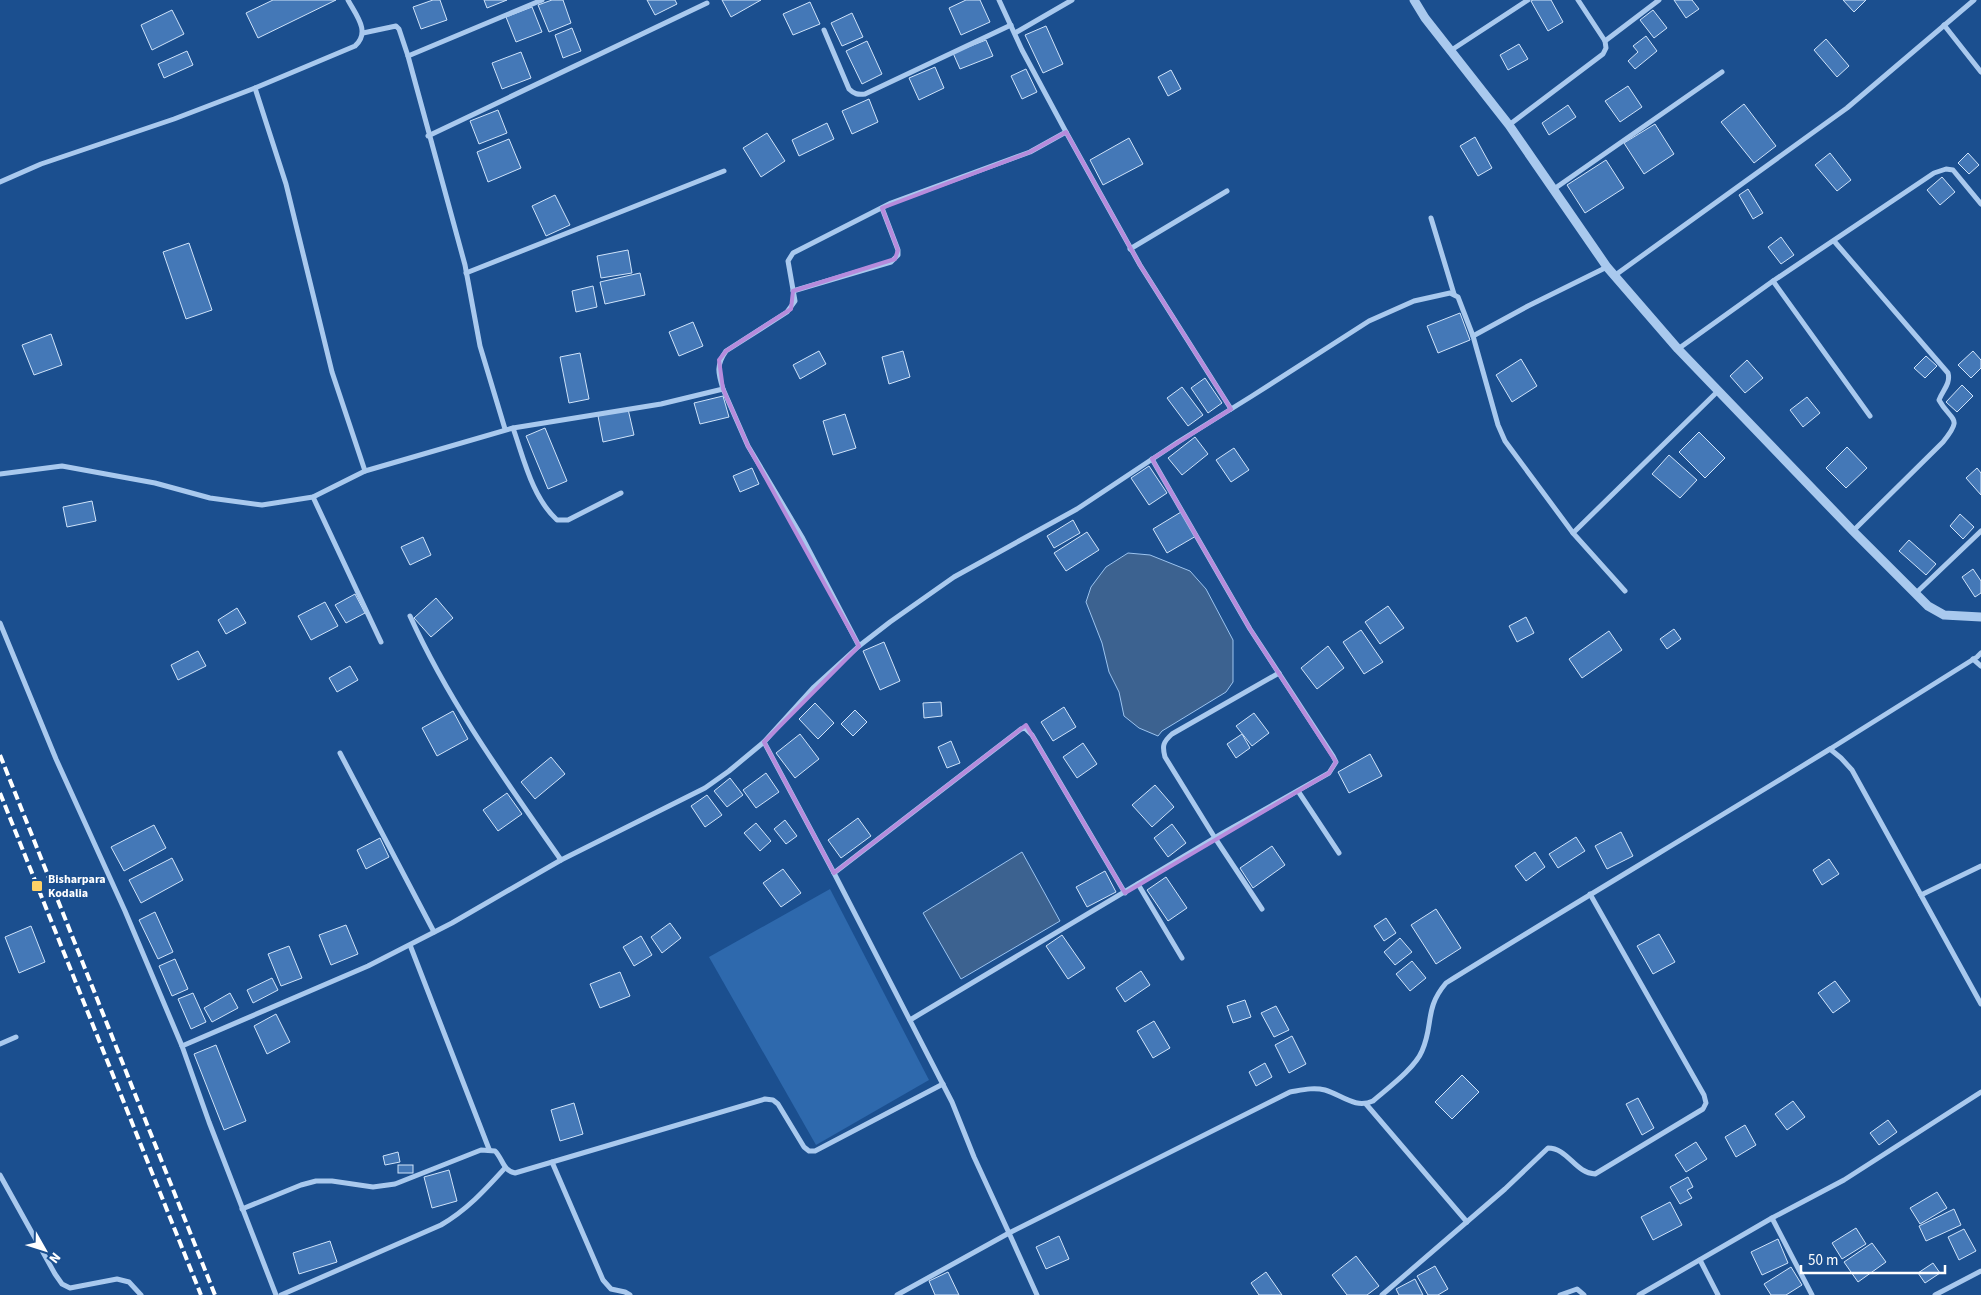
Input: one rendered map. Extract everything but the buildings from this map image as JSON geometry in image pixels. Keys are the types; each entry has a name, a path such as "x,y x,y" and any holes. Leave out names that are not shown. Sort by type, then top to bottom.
{"street":[{"path":"0,182 41,164 174,120 355,46 361,41 363,33 348,0"},
{"path":"408,56 542,0"},
{"path":"999,0 1066,132 1130,249 1231,409"},
{"path":"1015,33 1072,0"},
{"path":"1414,0 1450,51 1509,125 1607,268 1678,349 1914,594 1928,606 1944,615 1981,617"},
{"path":"1450,51 1528,0"},
{"path":"1509,125 1604,54 1606,48 1605,41 1578,0"},
{"path":"1605,41 1659,0"},
{"path":"1614,276 1848,108 1974,0"},
{"path":"428,136 707,3"},
{"path":"824,30 850,89 860,95 1011,25"},
{"path":"1944,25 1981,72"},
{"path":"363,33 396,26 399,29 408,56 466,273 480,346 505,430"},
{"path":"1554,189 1722,72"},
{"path":"255,88 286,184 332,372 365,470"},
{"path":"859,646 802,537 748,446 723,389 719,374 719,360 726,351 791,308 794,301 788,261 793,253 882,208 1030,152 1066,132"},
{"path":"1678,349 1773,281 1934,173 1946,169 1953,170 1981,204"},
{"path":"466,273 724,171"},
{"path":"1130,249 1227,192"},
{"path":"793,291 896,259 898,250 882,208"},
{"path":"1431,218 1454,294 1458,297 1473,336 1498,425 1505,441 1573,533 1625,591"},
{"path":"1834,241 1948,373 1950,378 1948,385 1939,400 1954,419 1954,425 1943,442 1853,531"},
{"path":"1473,336 1528,306 1607,268"},
{"path":"1773,281 1870,416"},
{"path":"182,1046 368,966 434,932 562,860 705,788 764,742 814,687 859,646 954,577 1077,509 1369,321 1414,301 1450,293 1454,294"},
{"path":"0,474 62,466 155,483 210,498 262,505 313,497 365,470 505,430 661,404 723,389"},
{"path":"1573,533 1718,390"},
{"path":"513,428 542,503 557,520 568,520 621,493"},
{"path":"910,1020 1215,838 1329,773 1336,762 1250,629 1152,459"},
{"path":"313,497 381,642"},
{"path":"1914,594 1981,531"},
{"path":"410,616 443,683 486,752 562,860"},
{"path":"0,623 56,759 125,911 182,1046 242,1210 276,1295"},
{"path":"897,1295 1009,1232 1290,1092 1309,1088 1326,1091 1357,1104 1366,1104 1374,1101 1419,1057 1426,1040 1431,1007 1437,994 1446,983 1830,749 1977,656 1981,666"},
{"path":"1262,909 1215,838 1165,757 1163,749 1164,741 1172,734 1279,673"},
{"path":"834,873 1021,729 1025,728 1032,735 1125,893"},
{"path":"764,742 952,1102 1037,1295"},
{"path":"1830,749 1852,770 1981,1004"},
{"path":"340,753 434,932"},
{"path":"1298,791 1339,853"},
{"path":"1921,895 1981,866"},
{"path":"1138,884 1182,958"},
{"path":"1382,1295 1467,1222 1548,1148 1560,1150 1585,1173 1595,1174 1703,1109 1706,1103 1704,1095 1590,894"},
{"path":"410,945 489,1150"},
{"path":"0,1044 16,1037"},
{"path":"242,1210 301,1185 316,1182 332,1181 373,1187 395,1184 481,1150 495,1151 506,1168 510,1172 515,1173 765,1099 773,1100 778,1104 804,1147 809,1151 819,1150 943,1084"},
{"path":"1639,1295 1772,1218 1844,1180 1981,1092"},
{"path":"1366,1104 1467,1222"},
{"path":"552,1162 603,1280 611,1289 630,1295"},
{"path":"281,1295 441,1225 458,1215 474,1202 506,1168"},
{"path":"0,1175 62,1284 70,1288 118,1279 130,1282 141,1295"},
{"path":"1772,1218 1812,1295"},
{"path":"1700,1260 1718,1295"},
{"path":"1935,1295 1981,1271"},
{"path":"1560,1295 1577,1289 1584,1295"}],"highlighted area":[{"path":"1066,132 1140,265 1231,409 1152,459 1250,629 1336,762 1329,773 1125,893 1026,725 834,873 764,742 859,646 748,446 723,389 719,360 726,351 791,309 793,291 895,259 898,250 882,208 1030,152"}],"shaded area":[{"path":"1128,553 1150,555 1190,571 1206,589 1233,640 1233,682 1226,692 1162,731 1158,736 1139,728 1124,716 1119,692 1109,672 1102,643 1086,602 1091,587 1106,567"},
{"path":"1022,852 1060,921 961,979 923,913"},
{"path":"830,889 929,1080 816,1145 709,957"}],"railway":[{"path":"0,755 215,1295"},
{"path":"0,793 201,1295"}],"place":[{"name":"Bisharpara Kodalia","path":"37,886"}]}
